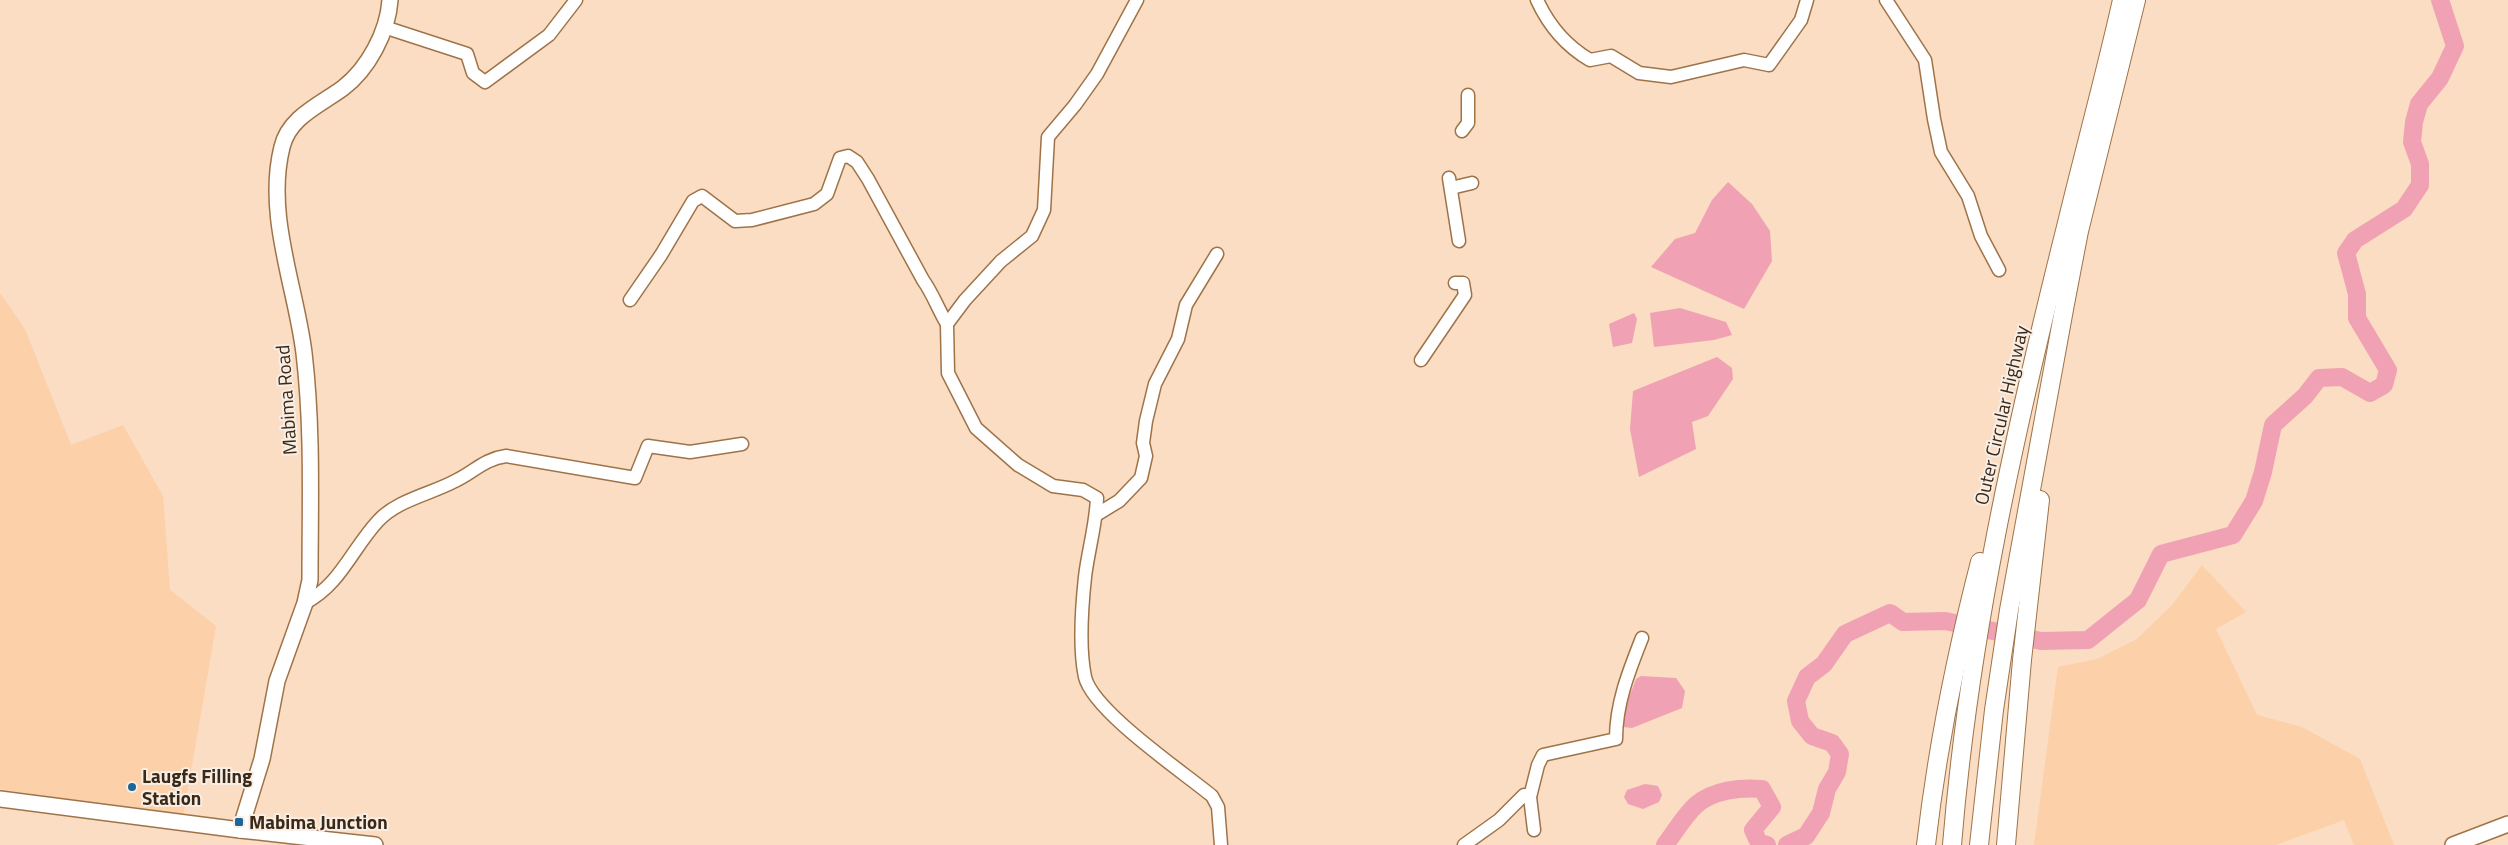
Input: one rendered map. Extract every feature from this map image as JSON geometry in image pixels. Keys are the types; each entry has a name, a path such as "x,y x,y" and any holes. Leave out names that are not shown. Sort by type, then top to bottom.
{"highway":[{"name":"Outer Circular Highway","path":"1979,845 1994,710 2009,610 2079,231 2109,81 2122,0"},
{"name":"Outer Circular Highway","path":"1952,845 1967,710 1982,608 2026,398 2109,81 2136,0"},
{"path":"1926,845 1939,746 1954,665 1982,555 2026,398"},
{"path":"2006,845 2048,400"}],"main road":[{"name":"Mabima Road","path":"240,830 262,759 277,681 305,603 310,580 310,416 302,341 280,216 280,159 282,146 294,125 353,79 374,48 384,27 390,0"},
{"path":"0,799 240,830 375,845"},
{"path":"2452,845 2508,824"}],"street":[{"path":"384,27 467,54 473,73 484,82 548,35 576,0"},
{"path":"947,324 965,300 1001,261 1032,236 1044,210 1048,137 1075,105 1097,74 1137,0"},
{"path":"1537,0 1548,22 1574,51 1590,60 1611,56 1639,73 1671,77 1744,60 1769,65 1801,20 1807,0"},
{"path":"1886,0 1926,60 1934,119 1941,152 1968,196 1981,236 1999,270"},
{"path":"1462,131 1468,123 1468,95"},
{"path":"630,300 661,255 693,201 702,196 735,221 752,220 814,204 827,194 840,158 848,156 857,162 922,280 933,294 936,308 947,324 948,373 976,428 1018,465 1052,486 1083,490 1097,498 1096,515 1085,578 1083,634 1086,678 1099,702 1212,796 1218,807 1220,845"},
{"path":"1459,241 1450,183 1472,183"},
{"path":"1096,515 1119,501 1141,478 1146,456 1143,443 1146,421 1155,384 1178,339 1186,305 1217,254"},
{"path":"1421,360 1448,324 1465,294 1463,283 1455,283"},
{"path":"305,603 319,596 336,579 378,520 412,499 456,481 492,458 506,456 635,478 648,446 690,452 742,444"},
{"path":"1534,830 1530,798 1543,755 1616,739 1616,722 1625,683 1642,638"},
{"path":"1464,845 1499,820 1521,797 1524,795 1530,798"}],"shaded area":[{"path":"1728,182 1752,204 1770,231 1772,261 1744,309 1651,267 1675,239 1695,233 1712,200"},
{"path":"0,293 25,329 71,445 123,425 163,496 170,590 216,626 183,817 0,789"},
{"path":"1680,308 1726,322 1732,335 1714,340 1654,347 1650,313"},
{"path":"1634,313 1637,319 1632,343 1613,347 1609,324"},
{"path":"1717,357 1732,368 1733,379 1708,416 1692,422 1696,449 1639,477 1630,429 1633,391"},
{"path":"2202,565 2246,612 2216,629 2257,715 2302,727 2360,759 2394,845 2354,845 2344,820 2276,845 2034,845 2058,667 2097,659 2137,639 2173,604"},
{"path":"1641,676 1676,678 1685,691 1682,708 1632,728 1623,727 1621,724 1625,707 1636,679"},
{"path":"1645,784 1658,786 1662,795 1659,802 1643,809 1628,804 1624,797 1627,790"}],"waterway":[{"path":"1787,845 1806,836 1821,813 1827,789 1837,772 1840,754 1832,743 1812,736 1800,721 1796,701 1807,677 1824,664 1845,634 1890,613 1903,622 1945,621 2041,641 2088,640 2138,600 2161,554 2233,535 2254,501 2263,472 2273,425 2305,396 2319,378 2342,377 2370,393 2384,385 2388,370 2357,318 2357,294 2346,253 2355,240 2404,209 2420,185 2420,164 2412,142 2414,122 2419,104 2440,78 2455,46 2440,0"},
{"path":"1665,845 1688,814 1703,800 1719,793 1736,789 1754,788 1762,789 1772,807 1753,830 1759,843 1767,845"}],"place":[{"name":"Laugfs Filling Station","path":"132,787"},
{"name":"Mabima Junction","path":"239,822"}]}
